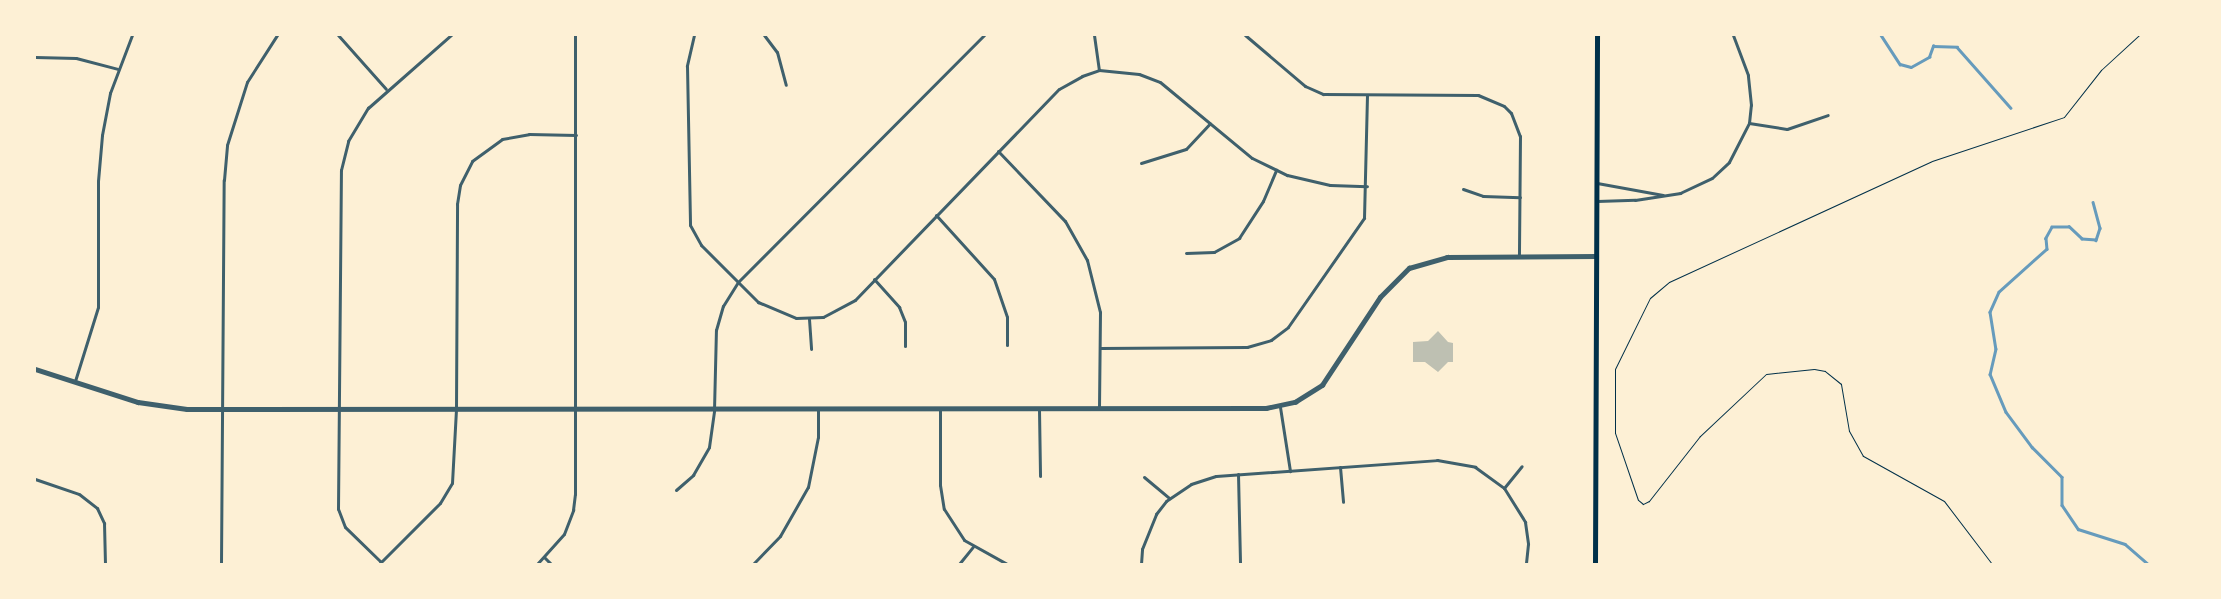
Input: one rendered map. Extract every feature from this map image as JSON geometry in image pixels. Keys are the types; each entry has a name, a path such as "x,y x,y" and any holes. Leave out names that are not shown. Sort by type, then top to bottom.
{"main road":[{"path":"1595,564 1598,35"}],"street":[{"path":"75,381 98,307 99,158 106,113 118,69 132,35"},
{"path":"221,564 221,409 227,145 247,82 277,35"},
{"path":"338,35 386,89"},
{"path":"451,35 386,89 352,131 341,170 338,509 341,520 380,563 440,503 452,483 456,408 457,204 460,185 472,161 502,139 529,134 576,135"},
{"path":"537,564 564,534 573,510 575,35"},
{"path":"694,35 687,66 688,215 696,238 758,302 773,311 809,319 845,307 1060,89 1082,76 1099,70 1139,74 1160,82 1252,158 1276,170 1308,182 1368,186"},
{"path":"764,35 777,52 786,85"},
{"path":"676,490 702,463 709,447 714,410 716,330 723,306 738,282 984,35"},
{"path":"1094,35 1099,70"},
{"path":"1245,35 1312,90 1330,96 1478,95 1504,106 1511,113 1520,136 1519,256"},
{"path":"1596,201 1666,196 1692,189 1712,178 1737,151 1749,123 1750,89 1733,35"},
{"path":"35,58 76,58 118,69"},
{"path":"1100,348 1247,347 1275,337 1296,319 1334,258 1360,227 1367,208 1367,95"},
{"path":"1749,123 1787,129 1828,116"},
{"path":"1140,163 1186,149 1210,123"},
{"path":"998,151 1054,207 1081,246 1097,291 1100,348 1099,408"},
{"path":"1186,253 1214,252 1239,238 1263,201 1276,170"},
{"path":"1597,183 1666,196"},
{"path":"1463,189 1483,196 1520,197"},
{"path":"936,215 994,279 1007,317 1007,345"},
{"path":"35,369 164,407 221,409 1039,410 1280,407 1295,402 1322,385 1380,297 1409,268 1447,257 1596,256"},
{"path":"874,279 899,307 905,322 905,346"},
{"path":"809,319 811,349"},
{"path":"1280,407 1290,471"},
{"path":"753,564 780,536 808,487 818,437 818,409"},
{"path":"940,409 941,497 952,526 973,548 1007,564"},
{"path":"1039,410 1040,476"},
{"path":"1141,564 1149,528 1169,498 1199,481 1238,474 1455,461 1475,467 1504,488 1524,522 1528,544 1526,564"},
{"path":"1504,488 1522,466"},
{"path":"1340,467 1343,502"},
{"path":"1238,474 1240,564"},
{"path":"1144,477 1169,498"},
{"path":"35,479 79,494 100,513 105,529 105,564"},
{"path":"959,564 973,548"},
{"path":"544,558 550,564"}],"path":[{"path":"1992,564 1944,501 1863,456 1849,431 1841,384 1825,371 1814,368 1766,374 1700,436 1649,501 1643,504 1638,500 1615,433 1615,369 1650,298 1669,282 1932,161 2064,116 2101,70 2138,35"}],"building":[{"path":"1438,331 1448,342 1453,343 1453,362 1448,362 1438,372 1425,362 1413,362 1413,342 1428,341"}],"waterway":[{"path":"1881,35 1900,64 1911,67 1929,57 1933,46 1957,47 2011,108"},
{"path":"2093,202 2100,228 2096,240 2082,239 2069,227 2052,227 2046,238 2047,249 1999,292 1990,312 1996,349 1990,374 2006,412 2032,447 2062,477 2062,505 2078,529 2125,544 2148,564"}]}
